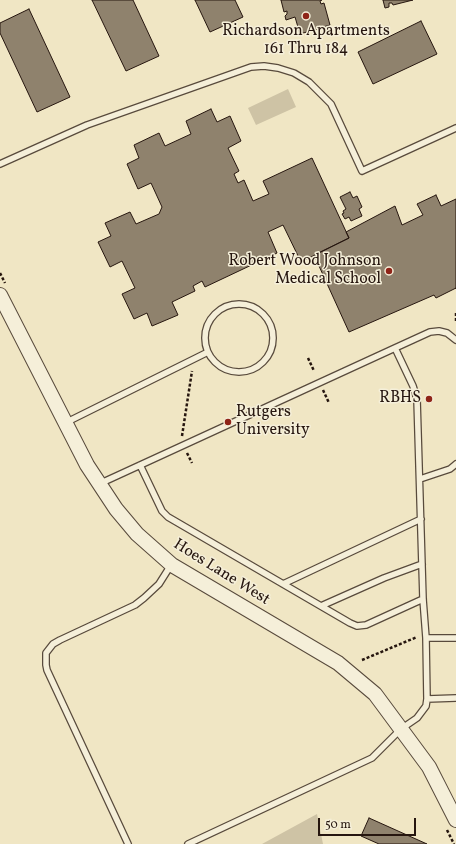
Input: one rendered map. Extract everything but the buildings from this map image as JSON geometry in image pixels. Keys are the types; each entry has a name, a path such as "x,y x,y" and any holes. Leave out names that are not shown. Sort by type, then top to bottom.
{"street":[{"name":"Hoes Lane West","path":"0,295 87,465 116,509 137,534 172,565 338,663 375,694 429,767 456,820"}],"lane":[{"path":"0,164 87,125 251,67 264,66 278,68 294,73 309,82 322,94 331,104 362,171 456,128"},
{"path":"239,305 253,308 261,313 268,322 272,331 273,342 271,349 264,361 253,369 239,372 222,368 214,361 208,352 206,346 207,328 214,316 225,308 239,305"},
{"path":"99,484 430,332 439,331 447,333 456,340"},
{"path":"188,844 372,758 401,729 417,718 426,706 426,638 423,599 418,399 395,348"},
{"path":"65,423 208,352"},
{"path":"420,479 450,469 456,464"},
{"path":"140,465 162,511 168,517 350,623 358,626 366,625 423,599"},
{"path":"283,584 421,519"},
{"path":"321,606 384,578 422,564"},
{"path":"128,844 47,670 46,653 53,644 60,640 135,605 159,584 172,565"},
{"path":"426,638 456,638"},
{"path":"427,699 456,698"}],"path":[{"path":"456,313 456,321"},
{"path":"308,358 314,371"},
{"path":"181,439 192,371"},
{"path":"322,389 329,403"},
{"path":"187,452 192,463"},
{"path":"362,660 417,637"}],"shaded area":[{"path":"288,89 296,107 256,125 248,108"},
{"path":"317,814 323,844 262,844"}],"place":[{"name":"Richardson Apartments 161 Thru 184","path":"306,16"},
{"name":"Robert Wood Johnson Medical School","path":"389,271"},
{"name":"RBHS","path":"429,399"},
{"name":"Rutgers University","path":"228,422"}]}
